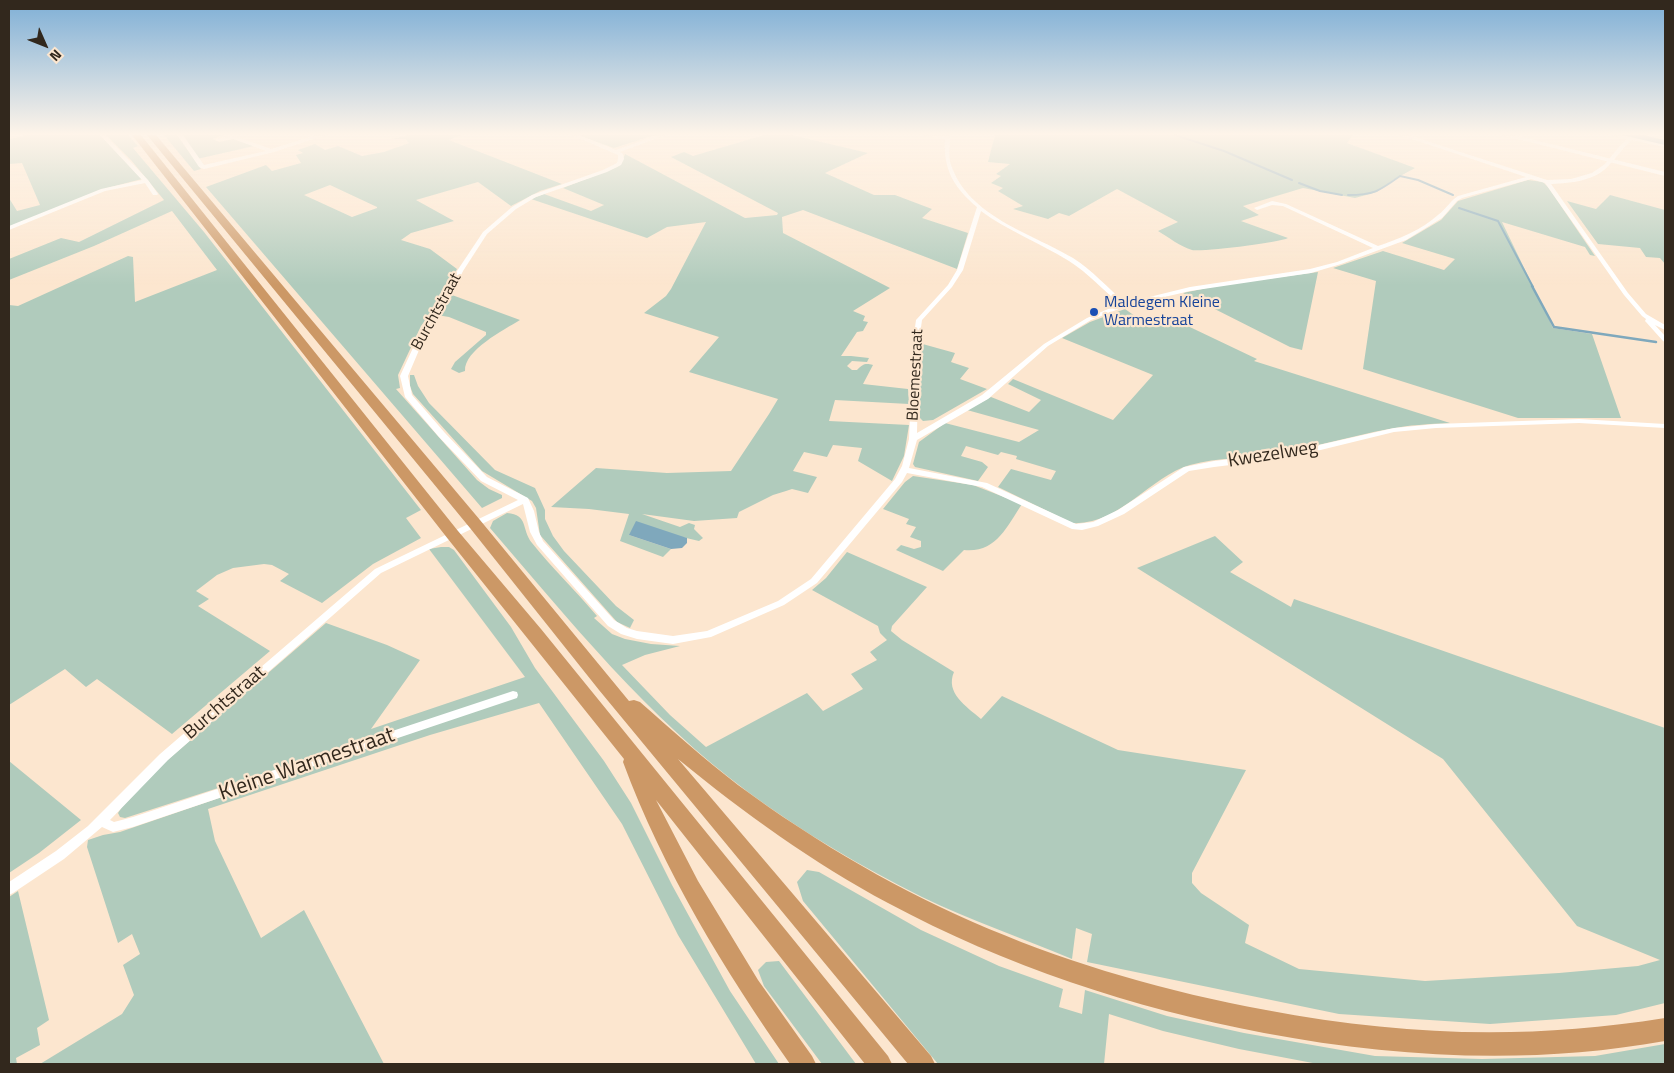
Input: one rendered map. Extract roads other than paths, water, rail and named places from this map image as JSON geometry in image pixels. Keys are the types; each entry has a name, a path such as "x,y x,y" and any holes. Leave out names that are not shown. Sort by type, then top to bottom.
{"highway":[{"path":"176,185 454,535 880,1064"},
{"path":"193,185 475,524 587,660 605,685 923,1064"},
{"path":"587,660 636,710 686,753 758,810 799,838 846,867 922,909 973,934 1067,971 1193,1007 1304,1030 1365,1038 1428,1043 1559,1044 1629,1037 1665,1030"},
{"path":"627,748 646,800 692,888 750,988 804,1064"}],"street":[{"path":"9,228 103,190 127,185"},
{"path":"149,185 155,194"},
{"name":"Burchtstraat","path":"525,500 484,479 408,395 404,376 428,322 448,296 460,270 486,233 514,208 534,196 564,185"},
{"path":"958,185 979,208 1072,261 1124,305"},
{"path":"475,524 525,500 529,506 534,533 540,543 611,623 637,636 673,640 708,634 764,610 798,592 824,569 899,480 904,470 913,439 961,409 985,397 1046,345 1072,328 1124,305 1214,284 1311,271 1378,249 1404,239 1430,225 1460,197 1502,185"},
{"path":"1549,185 1626,294 1665,340"},
{"path":"1257,208 1272,203 1284,205 1378,249"},
{"name":"Bloemestraat","path":"913,439 916,395 916,342 919,320 950,286 960,270 979,208"},
{"path":"1644,314 1665,328"},
{"name":"Kwezelweg","path":"904,470 984,485 1075,527 1082,527 1095,524 1121,512 1187,470 1214,464 1288,455 1394,430 1436,426 1579,421 1665,426"},
{"name":"Burchtstraat","path":"9,889 60,855 101,821 157,763 366,580 394,563 475,524"},
{"name":"Kleine Warmestraat","path":"101,821 113,827 133,822 513,696"}],"water":[{"path":"636,521 687,538 687,543 682,548 671,549 629,535"}],"waterway":[{"path":"1304,185 1320,191 1342,195"},
{"path":"1348,195 1370,193 1387,185"},
{"path":"1430,185 1453,195"},
{"path":"1459,208 1498,221 1533,287"},
{"path":"1532,286 1554,327 1656,342"}],"place":[{"name":"Maldegem Kleine Warmestraat","path":"1094,312"}]}
